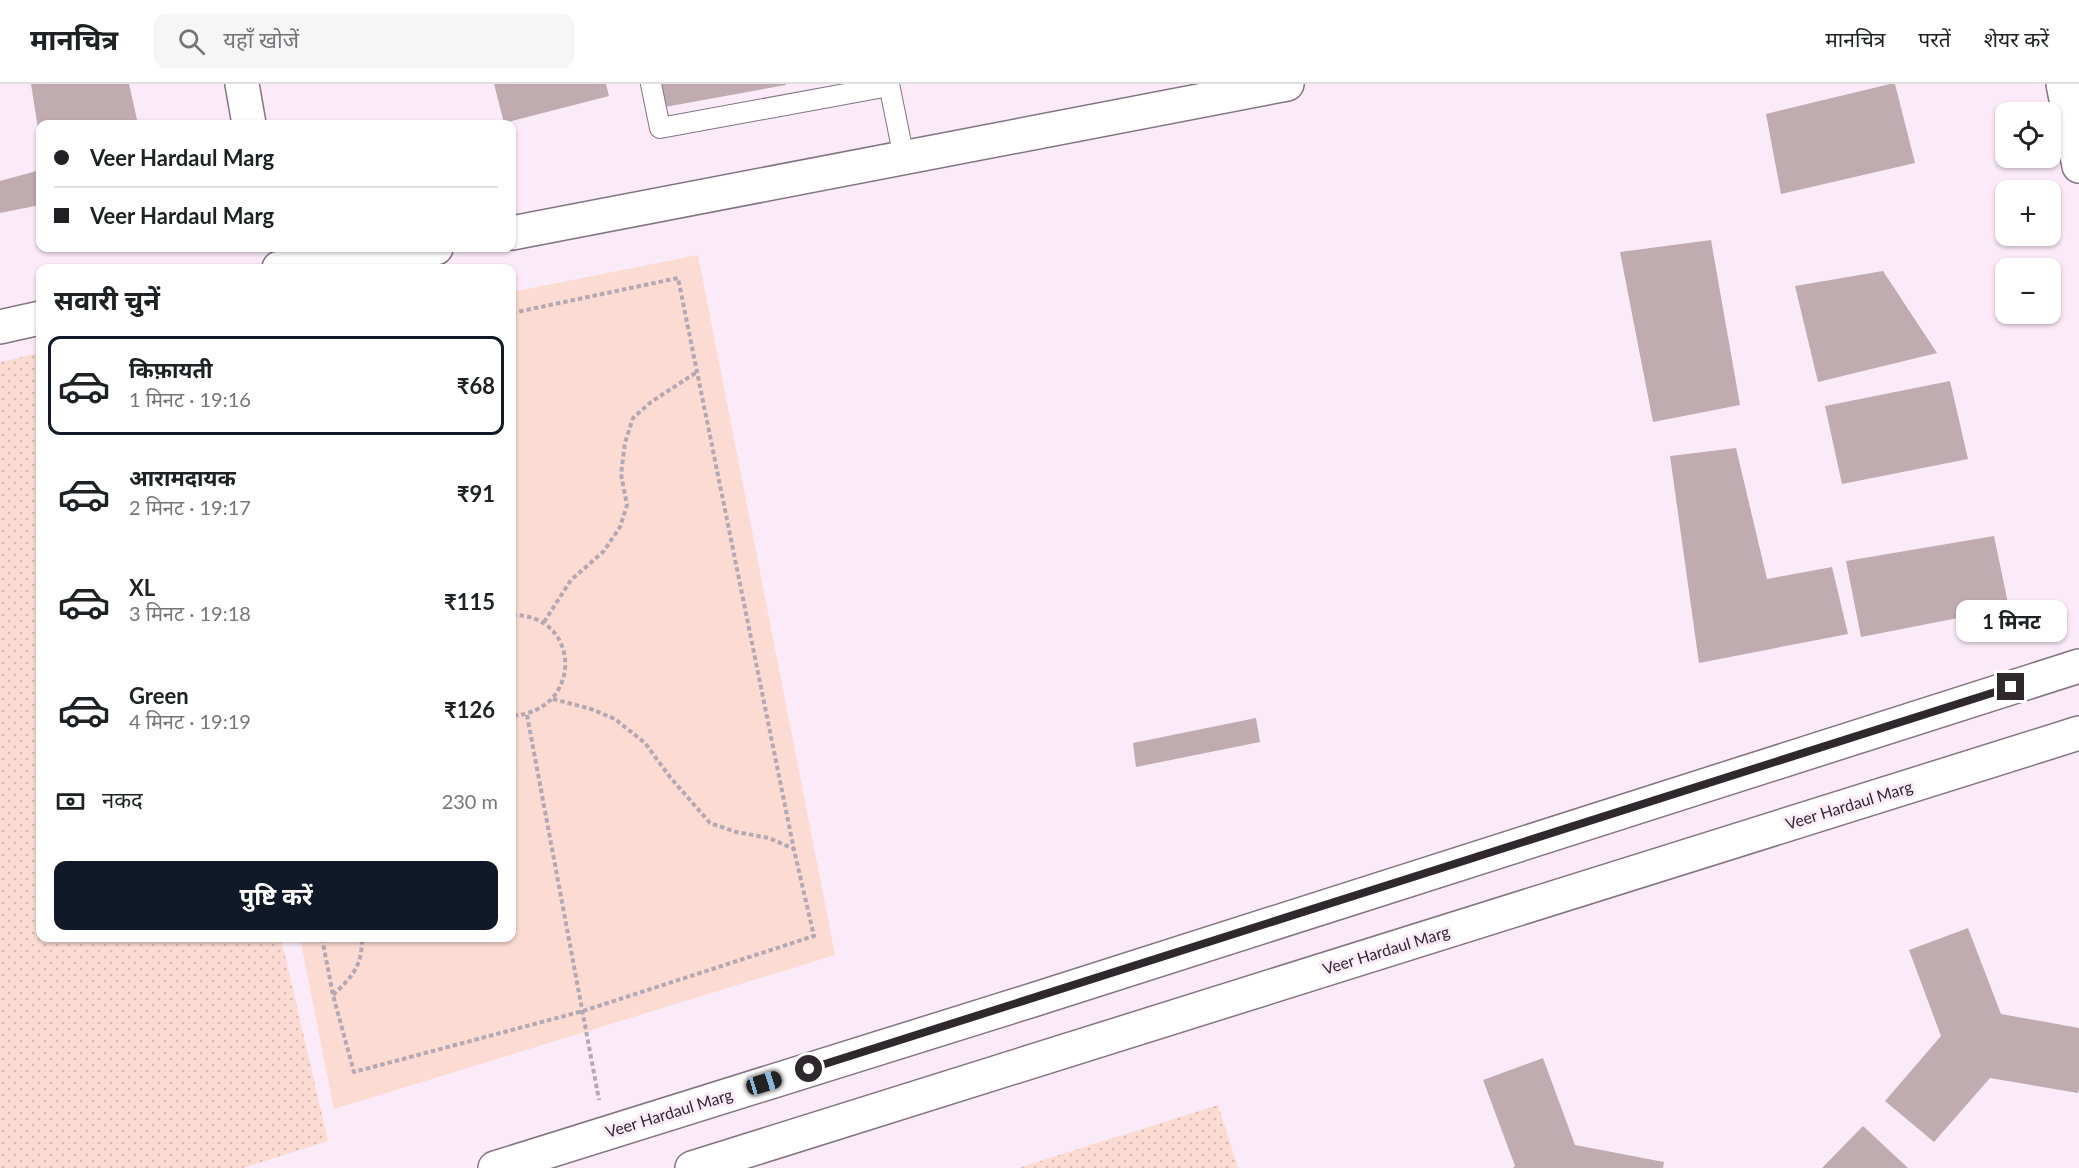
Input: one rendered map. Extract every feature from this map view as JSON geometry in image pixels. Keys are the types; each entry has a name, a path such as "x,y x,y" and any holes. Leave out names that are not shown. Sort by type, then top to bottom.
{"street":[{"path":"242,84 248,120"},
{"path":"516,232 1287,84"},
{"path":"2063,84 2079,166"},
{"path":"310,264 405,252"},
{"path":"0,327 36,319"},
{"name":"Veer Hardaul Marg","path":"495,1168 1036,999 2079,666"},
{"name":"Veer Hardaul Marg","path":"692,1168 2079,733"}],"lane":[{"path":"651,84 660,128 889,85 904,158"}],"path":[{"path":"323,942 333,995 354,1072 583,1011 814,936 794,849 678,278 516,312"},
{"path":"544,622 571,580 604,551 620,527 627,505 621,474 622,464 625,443 633,418 651,402 697,372"},
{"path":"516,615 525,614 544,622 559,638 566,658 564,680 553,699 526,715 516,716"},
{"path":"553,699 591,709 615,719 645,743 670,777 710,823 736,832 769,838 794,849"},
{"path":"526,715 606,1132"},
{"path":"333,995 353,976 362,955 362,942"}],"shaded area":[{"path":"698,255 835,955 334,1109 301,942 516,942 516,291"},
{"path":"36,354 36,942 282,942 328,1141 243,1168 0,1168 0,362"},
{"path":"1218,1105 1238,1168 1018,1168"}],"building":[{"path":"31,84 129,84 137,120 37,120"},
{"path":"494,84 606,84 609,96 516,120 503,120"},
{"path":"660,84 786,84 786,85 665,107"},
{"path":"1895,84 1915,163 1781,194 1766,114"},
{"path":"36,171 36,206 0,213 0,181"},
{"path":"1711,240 1740,405 1653,422 1620,252"},
{"path":"1883,271 1937,353 1818,382 1795,286"},
{"path":"1950,381 1968,459 1842,484 1825,406"},
{"path":"1736,448 1767,579 1832,567 1848,634 1699,663 1670,456"},
{"path":"1994,536 2009,608 1861,637 1846,561"},
{"path":"1256,718 1260,742 1136,767 1133,743"},
{"path":"1968,928 2001,1014 2079,1028 2079,1089 2078,1093 1990,1078 1934,1142 1885,1101 1941,1036 1909,950"},
{"path":"1543,1058 1575,1145 1664,1162 1663,1168 1513,1168 1515,1166 1483,1080"},
{"path":"1863,1126 1908,1168 1822,1168"}],"route":[{"path":"809,1069 1036,999 2011,687"}]}
